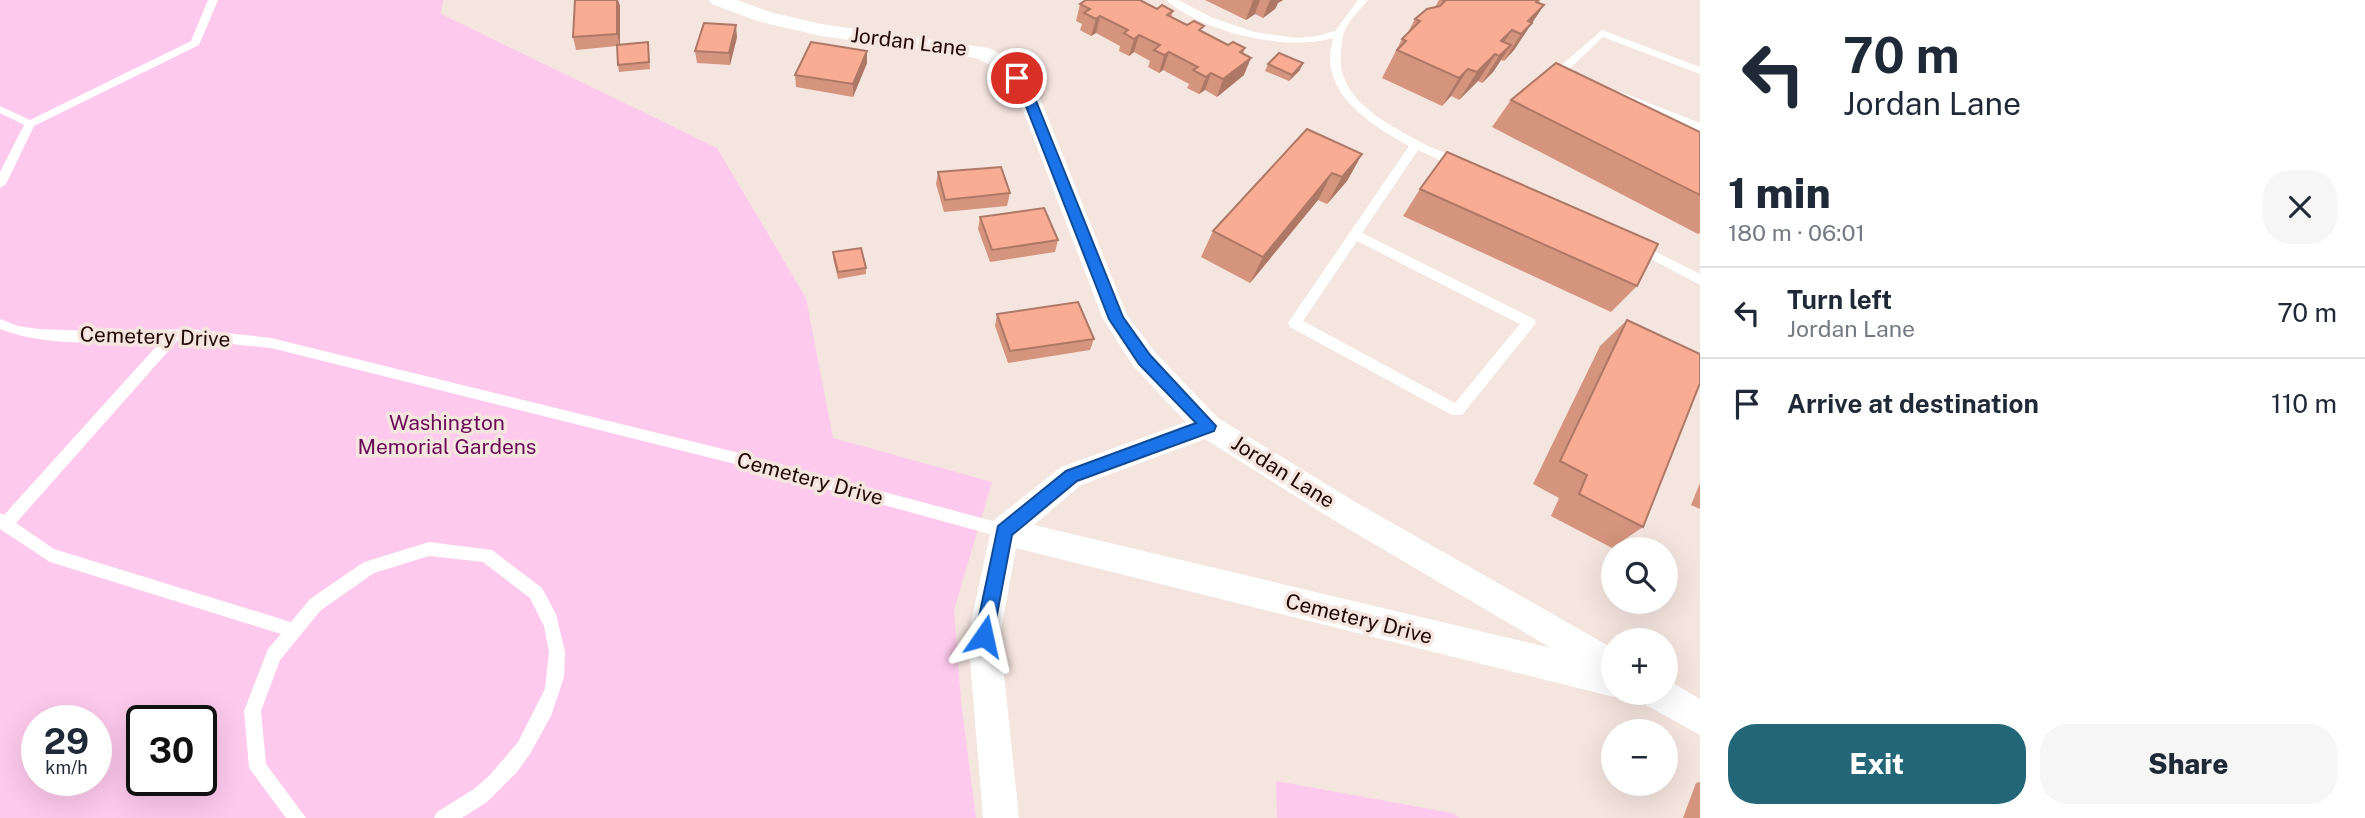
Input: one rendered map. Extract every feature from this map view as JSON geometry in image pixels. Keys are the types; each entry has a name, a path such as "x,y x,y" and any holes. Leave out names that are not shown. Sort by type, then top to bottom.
{"street":[{"name":"Jordan Lane","path":"719,0 764,17 821,30 981,51 1007,65 1026,91 1116,319 1144,359 1208,426 1346,512 1601,659"},
{"path":"1001,818 984,636 1004,531 1072,476 1208,426"},
{"name":"Cemetery Drive","path":"1004,531 1601,677"},
{"path":"1678,705 1700,718"}],"lane":[{"path":"0,184 30,124 195,43 213,0"},
{"path":"1171,0 1208,19 1253,34 1288,41 1323,39 1338,33"},
{"path":"1363,0 1338,33 1333,61 1343,92 1374,121 1467,168"},
{"path":"1586,81 1561,71 1602,33 1700,71"},
{"path":"1612,92 1700,127"},
{"path":"0,109 30,124"},
{"path":"1355,234 1529,323 1457,411 1295,323 1355,234 1417,143"},
{"path":"1628,242 1700,280"},
{"name":"Cemetery Drive","path":"0,324 13,331 75,335 176,334 271,343 735,458 1004,531"},
{"path":"176,334 3,522 50,555 289,629"},
{"path":"297,818 275,801 256,763 252,718 264,672 289,629 324,594 365,568 408,553 451,549 489,557 522,575 545,605 556,642 554,685 536,731 505,775 461,810 443,818"}],"green space":[{"name":"Washington Memorial Gardens","path":"0,0 443,0 441,14 717,148 806,298 833,438 992,482 954,610 961,701 976,818 0,818"},
{"path":"1276,781 1452,813 1460,818 1277,818"}],"building":[{"path":"575,0 617,0 617,34 573,37"},
{"path":"1086,0 1140,0 1157,9 1162,5 1173,11 1167,15 1187,25 1194,21 1204,26 1199,30 1228,45 1233,42 1245,48 1240,52 1251,58 1223,79 1211,73 1206,77 1193,70 1198,67 1169,52 1164,55 1154,50 1160,45 1139,35 1134,39 1124,33 1128,30 1100,16 1096,19 1084,13 1090,9 1080,4"},
{"path":"1442,0 1538,0 1536,2 1544,5 1528,21 1532,23 1521,34 1512,30 1501,41 1511,45 1499,56 1495,54 1477,72 1468,69 1459,78 1397,50 1406,41 1402,39 1420,21 1415,19 1427,9 1440,6 1445,1"},
{"path":"704,23 736,25 729,53 695,51"},
{"path":"648,42 649,62 618,65 617,45"},
{"path":"811,42 867,51 853,84 795,75"},
{"path":"1279,53 1303,63 1292,75 1268,64"},
{"path":"1556,63 1700,132 1700,195 1511,100"},
{"path":"1307,129 1362,154 1342,177 1332,173 1263,257 1213,231"},
{"path":"1447,152 1658,244 1637,286 1420,189"},
{"path":"1001,167 1010,193 945,200 938,172"},
{"path":"1044,208 1058,240 992,250 980,217"},
{"path":"861,248 866,268 838,272 833,252"},
{"path":"1078,302 1094,339 1010,351 997,314"},
{"path":"1627,320 1700,354 1700,383 1643,527 1579,494 1587,475 1560,461"}],"route":[{"path":"984,636 1004,531 1072,476 1208,426 1144,359 1116,319 1026,91 1017,78"}]}
